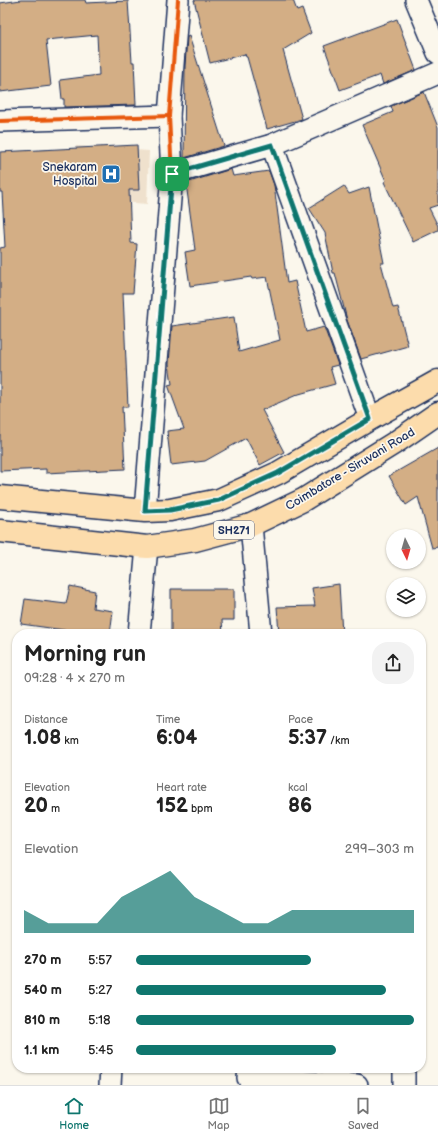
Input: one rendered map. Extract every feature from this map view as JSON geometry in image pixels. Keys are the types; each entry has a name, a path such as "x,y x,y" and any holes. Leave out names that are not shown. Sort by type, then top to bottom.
{"main road":[{"path":"0,497 145,511 170,510 219,500 278,473 438,381"},
{"name":"Coimbatore - Siruvani Road","path":"0,531 147,547 195,540 251,525 303,500 396,442 438,413"}],"street":[{"path":"145,511 172,174 170,116 178,0"},
{"path":"416,0 438,53"},
{"path":"172,174 272,145 438,73"},
{"path":"0,121 170,116"},
{"path":"272,145 370,419"},
{"path":"251,525 261,629"},
{"path":"139,629 147,547"},
{"path":"110,1085 111,1073"},
{"path":"404,1073 404,1085"},
{"path":"249,1077 357,1085"}],"shaded area":[{"name":"Snekaram Hospital","path":"76,146 149,151 147,204 73,198"}],"building":[{"path":"21,0 85,0 86,3 128,1 132,62 134,62 136,105 64,107 60,80 99,75 97,35 46,40 51,86 0,92 0,3"},
{"path":"194,0 293,0 297,11 302,9 311,33 283,50 302,119 267,129 247,57 245,54 210,63"},
{"path":"397,19 416,70 383,84 380,75 340,90 324,46"},
{"path":"189,36 224,146 184,158 185,66 187,37"},
{"path":"424,92 438,127 438,205 429,208 438,226 438,230 413,242 384,182 386,181 362,125 393,112 391,106"},
{"path":"137,145 139,190 129,190 131,243 137,244 133,293 123,293 128,407 122,407 125,469 46,473 46,469 0,471 0,248 5,247 2,192 0,192 0,152"},
{"path":"231,169 233,176 269,171 274,185 287,283 295,281 306,332 324,327 338,365 330,367 335,384 299,394 262,410 284,452 260,465 246,438 205,461 171,465 167,431 184,429 168,385 172,384 169,364 172,326 234,317 239,352 280,340 267,277 252,279 251,277 190,286 185,252 195,250 186,183"},
{"path":"344,186 349,194 369,187 384,263 381,263 393,308 398,307 408,346 361,359 347,320 335,273 333,273 325,233 309,208"},
{"path":"438,448 438,547 432,548 418,497 406,505 389,476"},
{"path":"339,584 342,629 279,629 277,607 315,606 312,588"},
{"path":"70,586 95,591 93,608 113,611 111,629 57,629 21,624 25,599 66,604"},
{"path":"171,589 234,589 234,620 222,620 223,629 171,629"}],"cycle path":[{"path":"145,511 172,174 169,116 178,0"},
{"path":"0,121 169,116"},
{"path":"272,145 370,419"}],"place":[{"name":"Snekaram Hospital","path":"111,174"}],"route":[{"path":"272,145 370,419 278,473 219,500 170,510 145,511 149,455 172,174 272,145"}]}
